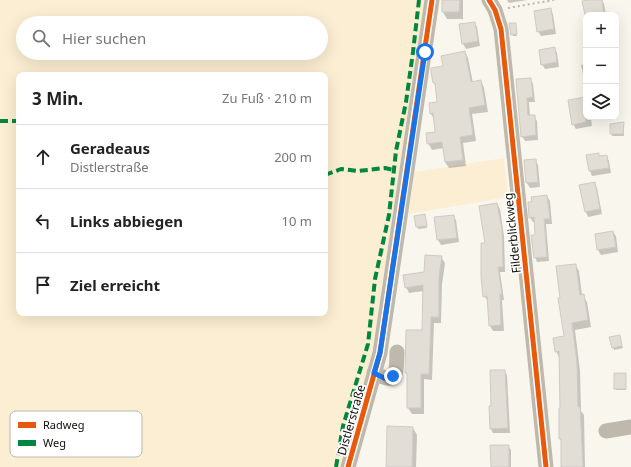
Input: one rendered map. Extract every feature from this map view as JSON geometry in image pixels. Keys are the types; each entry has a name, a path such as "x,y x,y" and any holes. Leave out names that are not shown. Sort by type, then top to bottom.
{"street":[{"name":"Distlerstraße","path":"348,467 381,345 432,0"},
{"name":"Filderblickweg","path":"492,5 501,29 546,467"},
{"path":"374,373 389,379 393,376 396,372 397,352"},
{"path":"606,431 631,427"}],"path":[{"path":"492,5 554,0"}],"shaded area":[{"path":"0,0 432,0 380,353 356,467 0,467"},
{"path":"504,158 508,197 409,214 414,172"}],"building":[{"path":"442,0 460,0 459,12 442,12"},
{"path":"602,0 604,12 584,12 582,1"},
{"path":"551,8 554,29 537,32 534,11"},
{"path":"475,22 478,41 462,44 459,24"},
{"path":"509,23 516,23 517,34 511,35"},
{"path":"555,47 557,62 541,65 539,50"},
{"path":"465,51 471,82 481,80 485,105 469,108 473,135 460,137 463,160 445,162 442,142 427,144 426,133 435,132 433,113 430,114 429,103 437,102 435,83 433,83 431,68 443,66 441,56"},
{"path":"531,78 533,97 527,98 528,115 535,115 536,135 521,137 516,79"},
{"path":"583,98 583,120 586,120 586,122 572,125 568,100"},
{"path":"624,122 623,134 610,134 610,124"},
{"path":"599,153 599,156 607,155 609,168 589,171 586,155"},
{"path":"536,159 538,182 526,183 524,160"},
{"path":"595,182 600,209 585,212 579,185"},
{"path":"547,195 550,219 544,219 547,257 534,258 531,235 535,235 534,217 529,218 528,202 532,202 531,197"},
{"path":"497,203 502,229 503,267 498,267 502,294 500,294 501,325 489,326 487,296 483,297 481,277 481,243 485,243 479,206"},
{"path":"425,214 427,226 416,227 414,216"},
{"path":"454,215 457,238 437,240 434,217"},
{"path":"613,231 616,247 597,250 595,234"},
{"path":"425,255 442,256 439,277 439,317 431,317 429,374 421,374 421,408 407,408 407,373 405,373 406,330 422,330 423,285 405,288 403,275 424,272"},
{"path":"576,264 580,295 584,294 588,320 572,323 577,363 578,407 580,407 583,467 561,467 561,439 559,439 559,351 555,352 553,338 564,336 558,298 560,298 556,266"},
{"path":"620,335 622,346 612,348 609,337"},
{"path":"490,370 505,370 508,428 490,429"},
{"path":"614,373 626,373 626,389 614,389"},
{"path":"387,426 413,427 412,467 386,467"},
{"path":"490,445 509,445 509,467 491,467"}],"marked path":[{"path":"336,467 343,426 368,344 375,279 389,215 396,151 406,102 419,0"},
{"path":"0,121 16,121"},
{"path":"328,174 341,169 358,171 385,168 394,170"}],"cycle path":[{"path":"348,467 380,353 432,0"},
{"path":"489,0 495,10 501,29 546,467"}],"route":[{"path":"393,376 389,379 374,373 380,353 425,52"}]}
